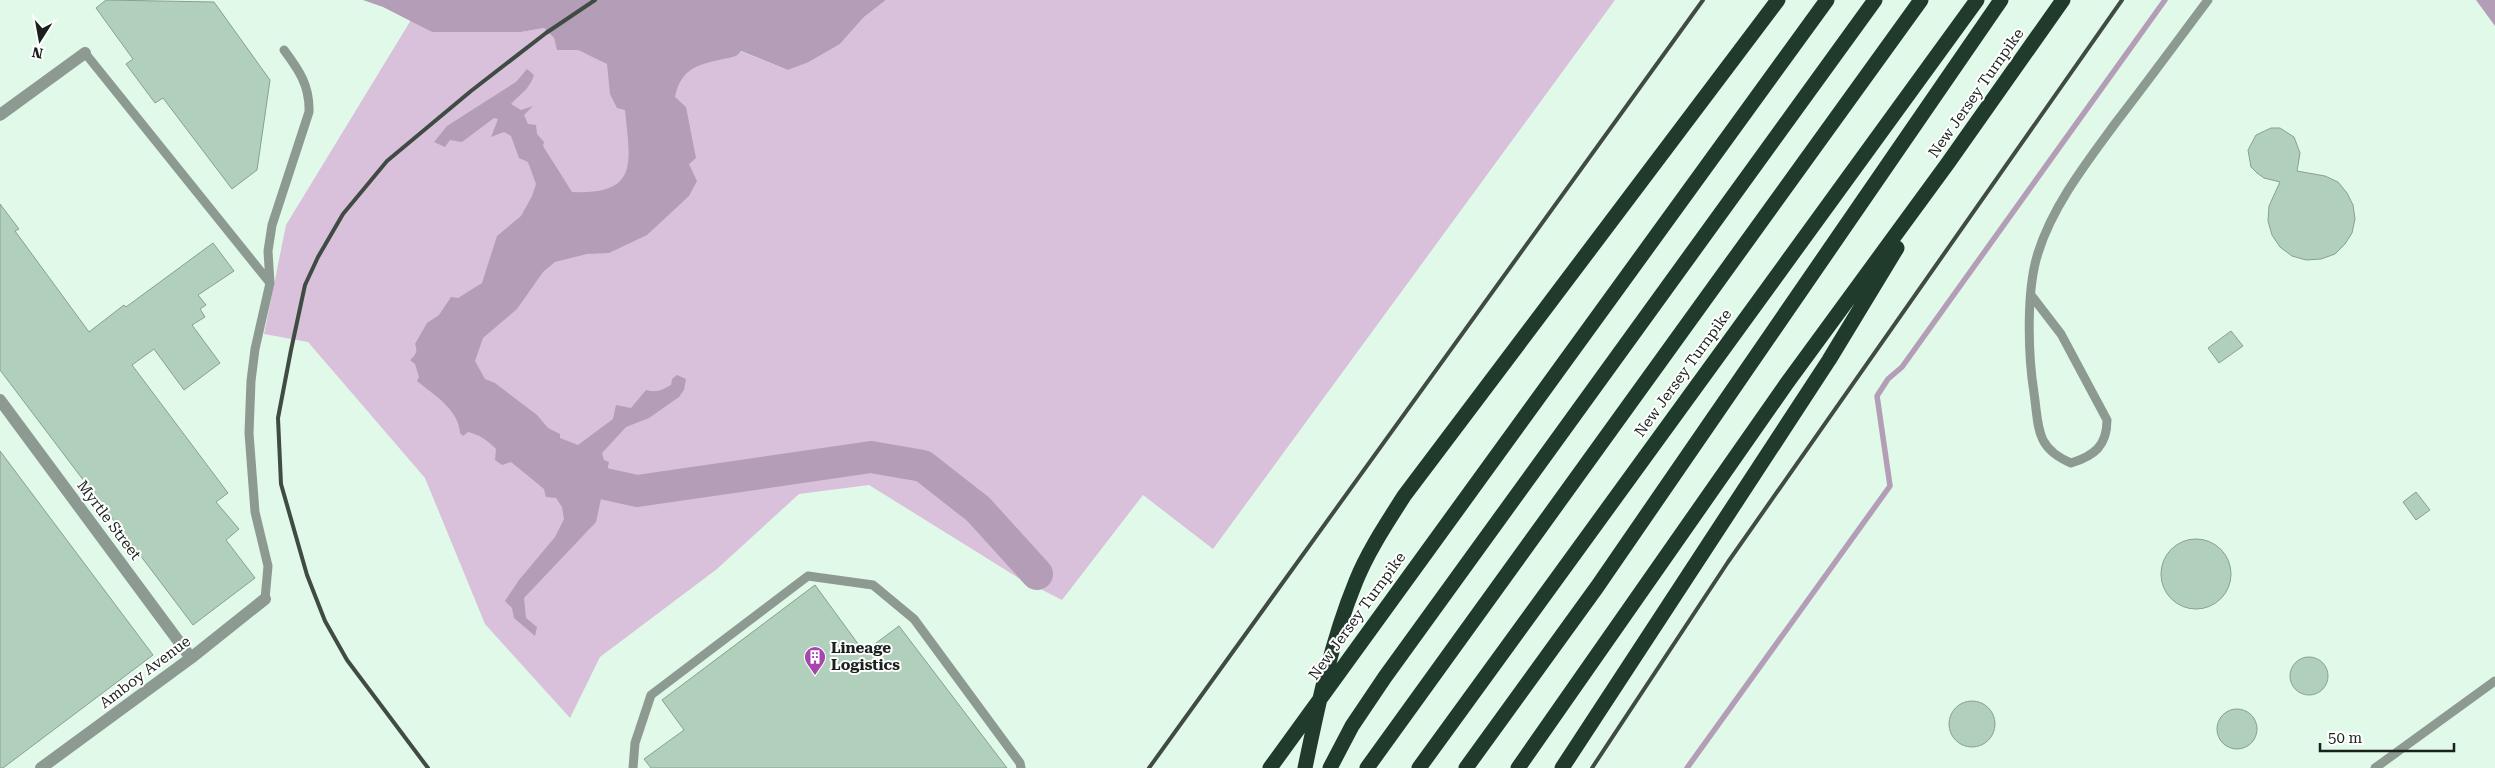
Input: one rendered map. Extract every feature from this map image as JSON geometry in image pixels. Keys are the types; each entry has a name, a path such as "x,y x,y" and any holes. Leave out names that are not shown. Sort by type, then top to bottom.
{"highway":[{"path":"1305,768 1323,682 1337,631 1356,580 1377,538 1404,496 1778,0"},
{"name":"New Jersey Turnpike","path":"1270,768 1827,0"},
{"path":"1330,768 1352,726 1385,677 1875,0"},
{"name":"New Jersey Turnpike","path":"1367,768 1922,0"},
{"name":"New Jersey Turnpike","path":"1420,768 1976,0"},
{"path":"1466,768 1597,587 2001,0"},
{"name":"New Jersey Turnpike","path":"1518,768 1787,384 1948,163 2063,0"},
{"path":"1562,768 1830,360 1948,163"}],"street":[{"path":"0,115 85,53"},
{"name":"Myrtle Street","path":"0,400 191,658"},
{"name":"Amboy Avenue","path":"41,768 191,658 265,599"}],"lane":[{"path":"2031,295 2061,334 2107,420 2107,433 2102,444 2089,457 2071,463 2055,456 2043,443 2031,374 2031,295 2038,254 2061,202 2098,147 2208,0"},
{"path":"265,599 268,566 255,512 248,433 250,381 270,283 268,251 272,225 309,112 309,96 299,70 284,50"},
{"path":"85,53 270,283"},
{"path":"633,768 635,743 651,695 808,576 873,585 914,619 1020,764 1020,768"},
{"path":"2374,768 2495,681"}],"shaded area":[{"path":"363,0 886,0 864,17 840,44 809,62 788,70 741,51 736,56 706,63 690,71 683,77 675,97 686,107 696,158 689,164 697,181 689,196 647,235 609,253 587,254 555,262 543,272 517,309 483,338 475,361 485,379 495,383 537,415 548,428 560,434 560,438 578,445 613,419 616,405 631,408 646,390 656,391 665,388 671,385 672,379 677,375 686,379 684,390 679,397 649,418 626,427 602,453 604,460 609,462 596,522 524,598 526,618 537,627 535,636 514,618 512,608 505,601 519,580 555,537 564,519 562,507 556,498 546,497 544,489 511,462 502,465 495,460 496,449 486,440 468,432 463,436 450,410 417,381 419,377 415,364 410,360 416,353 415,344 427,323 439,315 451,297 458,298 482,283 497,236 521,216 536,184 528,162 519,158 511,136 504,132 491,137 498,119 494,118 462,142 450,140 445,147 434,142 447,126 516,82 527,69 534,75 532,80 527,88 511,104 521,110 533,106 524,115 528,124 536,125 537,134 544,142 543,146 572,192 594,191 610,188 620,181 626,172 628,145 625,110 617,108 610,94 607,64 578,50 557,50 554,38 544,28 521,32 432,32 383,7"},
{"path":"886,0 1615,0 1213,549 1143,495 1062,600 1017,577 869,485 799,494 717,569 600,657 570,718 485,624 425,478 308,342 264,334 286,225 411,20 432,32 521,32 544,28 554,38 558,50 578,50 589,55 740,51 788,70 809,62 840,44 864,17"},
{"path":"2476,0 2495,0 2495,26"}],"building":[{"path":"106,0 214,2 270,80 257,170 232,189 163,98 155,103 126,64 133,59 96,8"},
{"path":"2271,128 2280,128 2294,137 2300,153 2297,171 2325,176 2338,182 2347,193 2353,205 2355,219 2352,233 2335,254 2321,259 2306,260 2292,256 2280,247 2272,235 2268,221 2269,206 2280,182 2264,178 2251,167 2248,150 2256,135"},
{"path":"0,204 19,229 15,231 89,332 124,305 126,307 213,243 234,271 198,295 206,305 200,309 205,317 192,325 220,363 184,390 154,349 132,365 228,493 216,502 239,529 226,540 255,578 193,625 0,370"},
{"path":"2231,331 2243,346 2219,363 2208,348"},
{"path":"0,451 153,655 3,768 0,768"},
{"path":"2416,492 2430,510 2416,520 2403,502"},
{"path":"2196,539 2209,542 2221,549 2228,561 2231,574 2228,587 2221,599 2209,606 2196,609 2183,606 2171,599 2164,587 2161,574 2164,561 2171,549 2183,542"},
{"name":"Lineage Logistics","path":"815,585 864,652 899,626 1007,768 651,768 644,759 684,730 662,700"},
{"path":"2309,657 2323,662 2328,676 2323,690 2309,695 2295,690 2290,676 2295,662"},
{"path":"1968,701 1976,701 1985,705 1991,711 1995,724 1991,737 1985,743 1976,747 1968,747 1959,743 1953,737 1949,728 1949,720 1953,711 1959,705"},
{"path":"2241,709 2248,712 2254,718 2257,729 2256,737 2248,746 2241,749 2233,749 2226,746 2218,737 2217,725 2220,718 2229,710"}],"waterway":[{"path":"1687,768 1890,486 1877,396 1888,379 1902,367 2165,0"},
{"path":"565,468 583,479 637,491 871,457 923,466 978,509 1037,574"}],"railway":[{"path":"428,768 347,660 325,621 307,575 281,484 278,418 305,285 318,257 343,214 387,161 471,91 546,33 595,0"},
{"path":"1149,768 1703,0"},
{"path":"1592,768 1728,562 2122,0"}],"place":[{"name":"Lineage Logistics","path":"815,676"}]}
